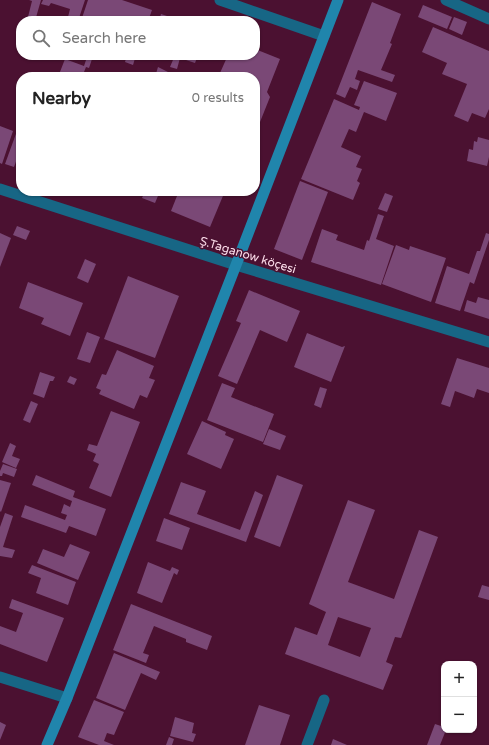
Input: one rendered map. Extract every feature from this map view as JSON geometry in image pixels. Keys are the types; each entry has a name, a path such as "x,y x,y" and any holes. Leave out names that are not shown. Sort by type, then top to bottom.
{"main road":[{"path":"47,745 67,698 338,0"}],"street":[{"path":"220,0 324,36"},
{"path":"446,0 489,19"},
{"name":"Ş.Taganow köçesi","path":"0,189 16,194"},
{"name":"Ş.Taganow köçesi","path":"22,196 236,265 489,342"},
{"path":"0,677 67,698"},
{"path":"307,745 324,700"}],"building":[{"path":"29,0 41,0 36,16 28,16 32,1"},
{"path":"43,0 85,0 80,16 68,16 70,9 51,3 49,6 41,4"},
{"path":"88,0 122,0 152,10 150,16 83,16"},
{"path":"372,2 401,14 390,43 392,44 381,70 395,75 392,82 358,70 355,79 360,81 357,90 350,87 345,98 336,94"},
{"path":"423,5 452,17 447,29 418,17"},
{"path":"454,17 467,22 462,35 449,29"},
{"path":"433,27 489,51 489,109 485,118 472,113 468,122 454,116 467,84 442,74 447,63 422,52"},
{"path":"260,51 280,59 267,92 270,97 260,122 260,72 220,72 226,60 260,60"},
{"path":"65,60 84,66 86,60 92,60 89,68 86,67 84,72 60,72"},
{"path":"126,60 134,60 133,65 125,62"},
{"path":"173,60 179,60 177,69 170,67"},
{"path":"186,60 196,60 195,63"},
{"path":"158,67 168,72 156,72"},
{"path":"364,81 397,93 386,121 364,112 356,132 349,129 341,147 361,156 356,167 362,169 357,181 360,183 353,200 301,179 334,99 359,110 360,107 354,105"},
{"path":"0,126 13,131 2,164 0,163"},
{"path":"16,134 16,162 14,167 5,164"},
{"path":"478,137 489,140 489,157 487,166 467,161 469,149 473,150 474,141 477,142"},
{"path":"300,181 328,192 302,260 274,249"},
{"path":"385,193 393,196 387,212 378,209"},
{"path":"143,196 158,196 155,203 142,198"},
{"path":"177,196 223,196 210,227 171,211"},
{"path":"378,214 384,216 376,239 394,246 381,285 311,262 322,229 338,235 336,240 364,250 367,240 369,241"},
{"path":"17,226 30,231 26,240 13,235"},
{"path":"0,233 11,238 0,267"},
{"path":"486,233 489,234 489,240 474,284 470,282 460,311 435,303 447,266 469,274 477,251 480,251"},
{"path":"396,245 409,250 410,246 446,258 431,302 382,284"},
{"path":"85,259 96,264 88,283 77,278"},
{"path":"128,276 179,296 155,358 104,339"},
{"path":"28,282 83,303 70,336 41,324 44,318 19,308"},
{"path":"249,290 300,311 287,342 260,330 237,384 218,376 241,323 236,321"},
{"path":"478,297 489,300 489,319 464,311 467,300 476,303"},
{"path":"87,332 100,337 90,363 77,359"},
{"path":"307,333 342,347 345,346 331,382 294,367"},
{"path":"117,350 154,366 149,378 155,380 147,398 140,395 134,409 99,394 101,390 96,388 102,374 106,375"},
{"path":"457,358 489,368 489,393 477,389 474,398 455,391 450,407 441,404"},
{"path":"40,372 55,377 53,381 50,381 44,398 33,394"},
{"path":"70,376 77,379 74,385 67,382"},
{"path":"222,383 235,388 231,397 274,414 263,442 207,420"},
{"path":"320,387 327,389 321,408 314,405"},
{"path":"31,401 38,404 30,423 23,420"},
{"path":"111,411 140,422 111,497 89,488 99,464 93,461 96,454 87,450 89,444 97,446"},
{"path":"202,421 226,432 225,435 234,439 221,469 187,454"},
{"path":"269,429 286,436 280,450 263,444"},
{"path":"10,443 16,446 12,456 20,459 16,468 2,462"},
{"path":"3,464 17,469 14,477 3,473 2,476 0,476 0,471"},
{"path":"36,475 75,491 73,497 106,509 96,536 69,526 66,533 21,517 25,505 65,520 67,515 61,513 64,504 70,507 72,501 32,485"},
{"path":"277,475 303,485 280,547 254,537"},
{"path":"0,480 11,483 1,512 0,511"},
{"path":"181,482 206,491 197,514 240,530 255,491 263,495 246,542 169,514"},
{"path":"348,500 375,510 348,582 394,599 419,530 438,537 401,638 395,637 386,662 393,665 383,690 285,654 295,627 317,635 326,612 309,604","holes":["338,617 371,628 360,657 328,645"]},
{"path":"5,513 13,516 3,547 15,550 12,558 0,556 0,527"},
{"path":"164,518 190,528 182,550 156,541"},
{"path":"70,544 90,552 78,580 37,563 43,549 64,557"},
{"path":"148,562 170,571 172,567 179,570 177,575 174,573 162,603 137,593"},
{"path":"32,565 76,582 68,605 36,593 41,578 28,573"},
{"path":"482,585 489,587 489,600 478,597"},
{"path":"12,599 64,618 47,662 0,644 0,626 16,632 23,613 9,608"},
{"path":"131,604 212,636 207,650 186,642 186,639 154,626 143,653 149,655 146,663 113,650"},
{"path":"114,653 160,672 156,680 141,673 125,710 96,698"},
{"path":"94,700 124,712 114,735 107,733 104,741 114,745 99,745 78,737"},
{"path":"259,705 290,715 280,745 245,745"},
{"path":"175,717 194,723 192,733 196,734 193,742 170,736"},
{"path":"0,722 6,725 0,740"},
{"path":"435,724 441,726 441,733 445,733 440,745 427,745"},
{"path":"169,737 174,739 172,745 166,745"},
{"path":"333,739 347,745 331,745"}]}
